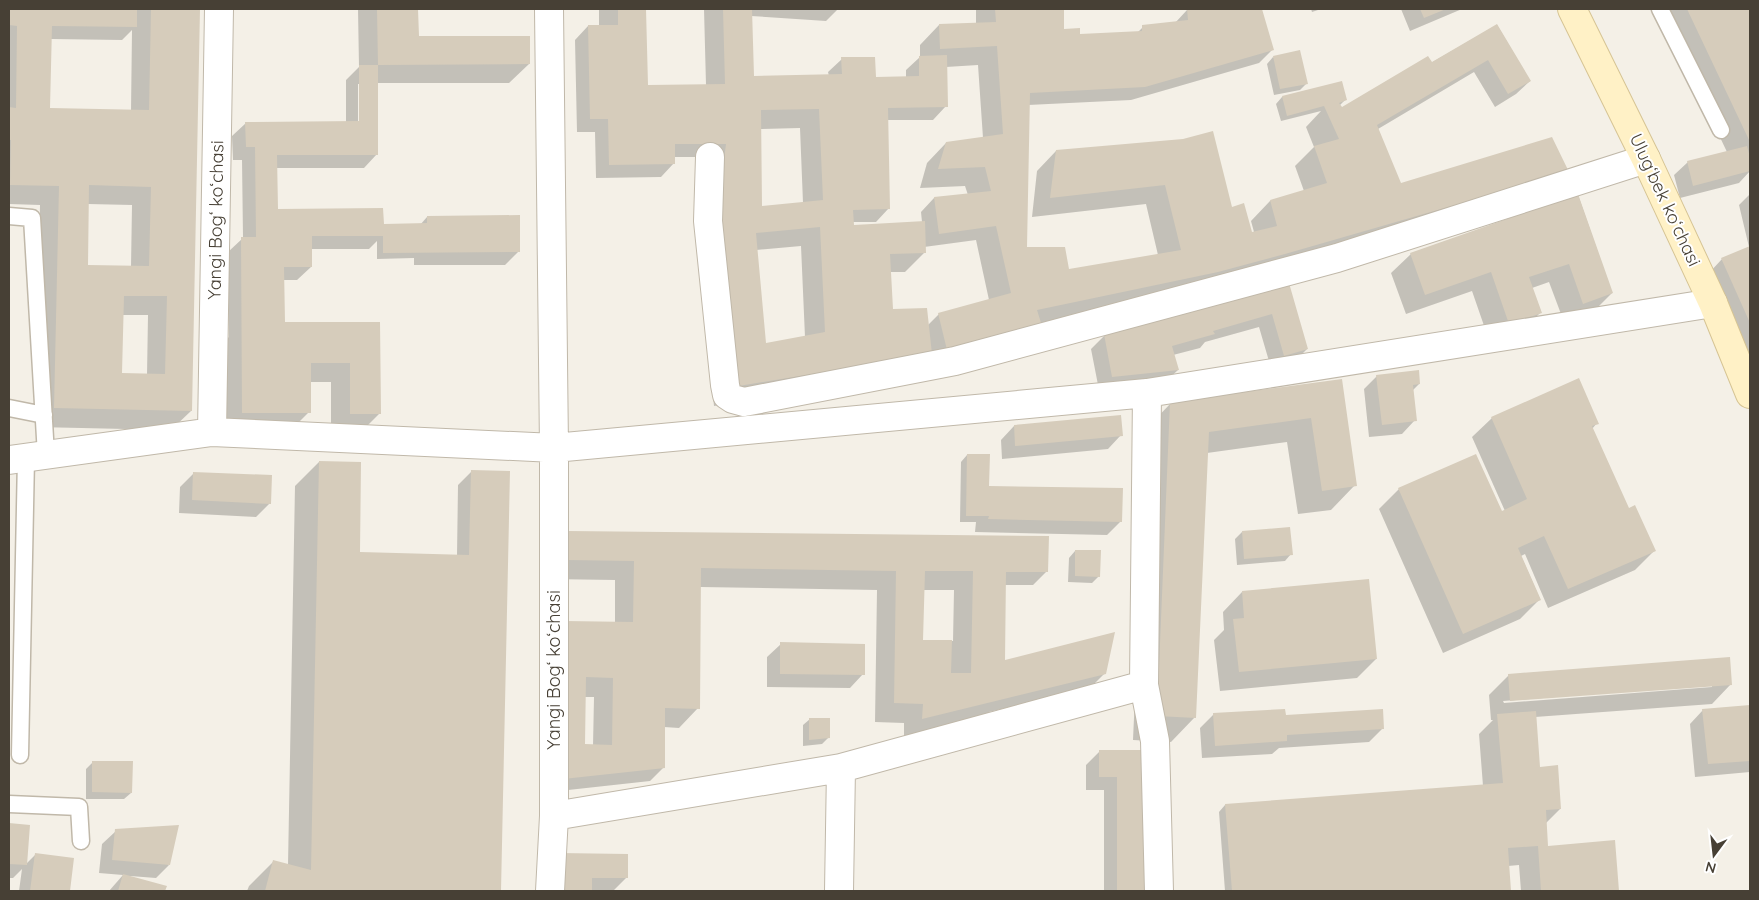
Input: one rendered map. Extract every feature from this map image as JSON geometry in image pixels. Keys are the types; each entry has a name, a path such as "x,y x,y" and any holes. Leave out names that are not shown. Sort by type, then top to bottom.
{"street":[{"name":"Yangi Bogʻ koʻchasi","path":"212,432 219,9"},
{"name":"Yangi Bogʻ koʻchasi","path":"549,9 554,448 554,816 550,891"},
{"name":"Ulugʻbek koʻchasi","path":"1572,9 1646,159 1713,303 1750,394"},
{"path":"710,157 708,221 725,385 727,395 744,402 955,361 1337,258 1646,159"},
{"path":"27,457 212,432 554,448 1147,393 1713,303"},
{"path":"1147,393 1144,685 1155,742 1158,891"},
{"path":"554,816 841,768 1144,685"},
{"path":"839,891 841,768"}],"lane":[{"path":"1660,9 1721,130"},
{"path":"9,216 32,218 44,415 27,457 20,755"},
{"path":"9,408 44,415"},
{"path":"9,804 80,807 81,841"}],"building":[{"path":"9,9 137,9 137,27 52,26 50,108 149,110 151,9 200,9 192,411 54,408 59,186 10,185 11,140 9,140 9,107 16,108 17,26 9,25","holes":["89,185 151,187 149,266 88,265","124,296 167,296 165,374 122,373"]},
{"path":"377,9 418,9 419,36 530,36 530,64 378,65"},
{"path":"618,9 646,9 648,85 725,84 723,9 752,9 754,76 842,74 841,57 875,57 876,77 919,76 919,56 947,55 948,107 888,108 890,209 853,210 854,225 925,221 926,253 890,254 893,309 927,308 932,354 733,387 717,214 726,144 675,144 675,164 609,165 608,119 590,119 588,25 618,25","holes":["819,109 823,200 762,206 761,110","820,227 825,332 766,343 756,233"]},
{"path":"995,9 1064,9 1064,29 1080,28 1080,34 1142,31 1142,25 1188,20 1187,9 1262,9 1274,50 1145,87 1030,93 1027,247 1065,247 1069,269 1181,250 1165,185 1050,198 1056,150 1183,139 1213,131 1232,207 1244,203 1252,232 1277,226 1270,200 1327,183 1314,146 1339,139 1324,106 1287,116 1282,96 1342,81 1347,100 1339,103 1342,107 1428,56 1432,62 1497,24 1531,81 1508,94 1488,60 1377,125 1401,183 1552,137 1569,172 1218,272 1037,310 1042,326 947,350 938,313 1011,293 996,226 939,234 934,197 991,191 985,167 938,169 946,142 1003,134 997,46 940,49 939,24 996,22"},
{"path":"1420,9 1446,9 1424,18"},
{"path":"1687,9 1750,9 1750,142"},
{"path":"1300,50 1308,84 1280,89 1273,56"},
{"path":"359,65 378,65 378,155 277,155 278,209 383,208 384,224 427,223 427,216 520,215 520,252 383,253 383,236 312,236 312,267 284,267 285,322 380,322 381,414 350,414 350,363 311,363 311,413 242,413 241,237 256,237 255,147 246,147 245,122 359,121"},
{"path":"1747,146 1750,157 1750,171 1693,186 1687,161"},
{"path":"1578,194 1613,293 1583,304 1569,264 1529,277 1542,313 1509,324 1491,272 1425,295 1410,253"},
{"path":"1750,246 1750,323 1721,258"},
{"path":"1289,283 1308,349 1284,356 1272,314 1213,331 1215,334 1172,346 1179,370 1112,377 1104,334"},
{"path":"1419,370 1420,384 1413,385 1417,421 1382,425 1376,375"},
{"path":"1579,378 1599,424 1592,426 1629,508 1635,505 1656,551 1568,589 1544,536 1518,548 1541,600 1463,634 1398,488 1476,454 1502,511 1527,499 1491,417"},
{"path":"1342,379 1357,486 1322,491 1311,418 1209,432 1196,718 1157,716 1170,402"},
{"path":"1121,415 1123,436 1015,446 1014,425"},
{"path":"967,454 990,454 989,486 1123,488 1122,522 988,519 989,516 966,516"},
{"path":"319,461 361,462 360,552 469,555 471,470 510,471 501,891 265,891 273,860 311,870"},
{"path":"193,472 272,475 271,504 192,500"},
{"path":"1290,527 1293,555 1244,559 1242,531"},
{"path":"567,531 1049,536 1048,572 1006,572 1005,660 1115,632 1106,674 922,719 923,704 894,703 896,571 701,568 700,709 665,708 665,768 563,779 565,621 633,622 634,561 567,560","holes":["925,571 973,571 971,673 951,673 952,640 923,640","586,677 613,678 612,745 585,744"]},
{"path":"1075,550 1101,550 1100,577 1075,576"},
{"path":"1369,579 1377,659 1239,672 1233,619 1244,618 1242,591"},
{"path":"780,642 865,644 865,675 780,674"},
{"path":"1730,657 1732,685 1510,701 1508,674"},
{"path":"1750,705 1750,761 1708,764 1702,709"},
{"path":"1285,709 1286,715 1383,709 1384,729 1287,735 1287,741 1215,746 1213,713"},
{"path":"1536,711 1540,767 1558,765 1561,809 1546,810 1548,846 1615,840 1619,891 1541,891 1538,846 1508,848 1511,891 1232,891 1225,804 1503,783 1497,714"},
{"path":"809,718 830,718 830,738 809,740"},
{"path":"1099,750 1145,750 1145,891 1117,891 1117,777 1099,777"},
{"path":"92,761 133,761 132,793 92,792"},
{"path":"9,823 30,825 27,865 9,864"},
{"path":"179,825 170,865 112,860 115,829"},
{"path":"35,853 74,858 70,891 30,891"},
{"path":"559,853 628,854 628,878 592,878 592,891 558,891"},
{"path":"123,874 167,886 165,891 118,891"}]}
